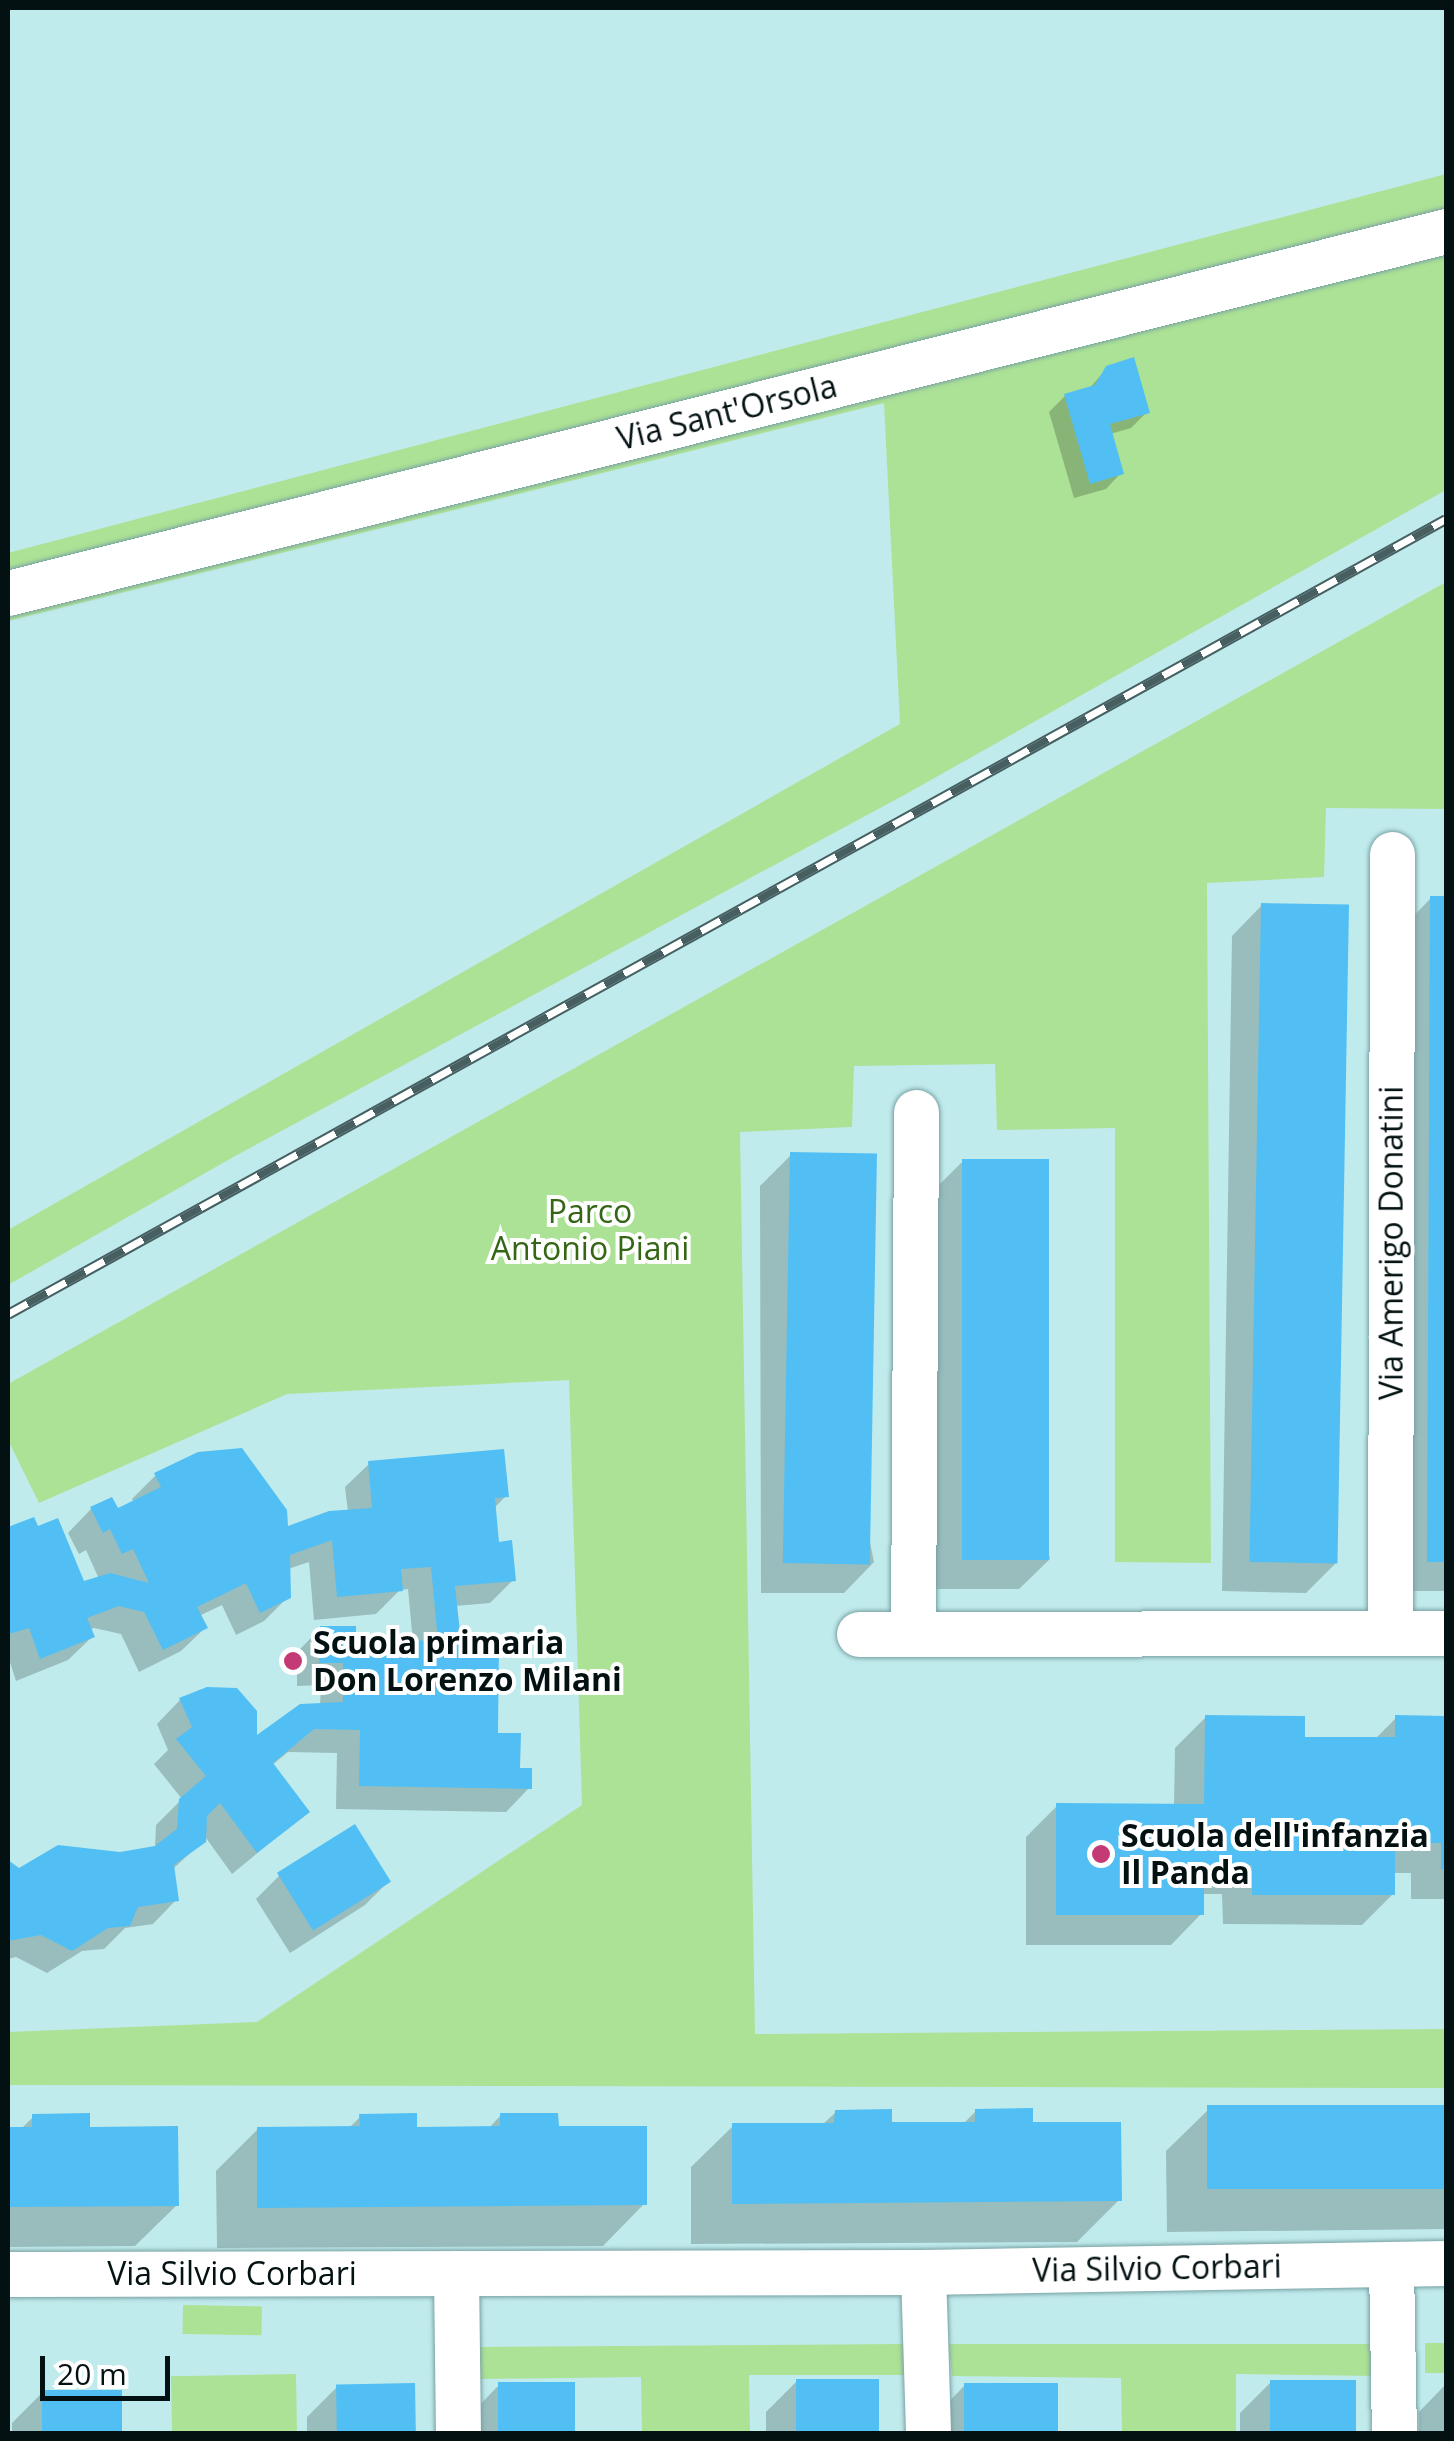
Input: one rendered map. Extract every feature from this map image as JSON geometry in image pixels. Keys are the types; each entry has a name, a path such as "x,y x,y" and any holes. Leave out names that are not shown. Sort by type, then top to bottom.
{"street":[{"name":"Via Sant'Orsola","path":"8,593 1446,231"},
{"name":"Via Amerigo Donatini","path":"1390,1633 1392,854"},
{"path":"913,1634 916,1112"},
{"path":"858,1634 1446,1633"},
{"name":"Via Silvio Corbari","path":"8,2274 923,2272 1446,2263"},
{"path":"1392,2264 1394,2434"},
{"path":"923,2272 928,2434"},
{"path":"456,2273 458,2434"}],"green space":[{"path":"1446,174 1446,490 906,794 237,1155 8,1285 8,1230 900,724 884,403 8,621 8,553"},
{"name":"Parco Antonio Piani","path":"1446,582 1446,809 1326,808 1324,877 1207,883 1211,1563 1115,1562 1115,1128 997,1130 995,1064 854,1066 852,1127 740,1132 755,2034 1446,2029 1446,2088 8,2085 8,2032 257,2022 582,1805 569,1380 287,1394 39,1503 8,1440 8,1384"},
{"path":"183,2305 262,2306 261,2335 182,2334"},
{"path":"1425,2343 1446,2343 1446,2373 1425,2373"},
{"path":"905,2344 906,2375 749,2375 750,2433 642,2433 641,2377 479,2379 479,2347"},
{"path":"949,2344 1377,2344 1378,2376 1236,2374 1236,2433 1122,2433 1121,2378 952,2376"},
{"path":"296,2374 297,2433 172,2434 171,2376"}],"building":[{"path":"1134,357 1150,413 1110,424 1124,474 1090,484 1064,394 1095,385 1106,366"},
{"path":"1430,896 1446,896 1446,1562 1427,1562"},
{"path":"1261,903 1349,905 1337,1563 1249,1562"},
{"path":"790,1152 877,1154 870,1564 783,1563"},
{"path":"962,1159 1049,1159 1049,1560 962,1560"},
{"path":"242,1448 287,1510 288,1526 329,1511 372,1508 368,1461 504,1449 509,1497 495,1498 499,1542 512,1540 516,1581 455,1586 461,1641 499,1641 498,1733 521,1733 520,1768 532,1768 532,1789 359,1786 360,1730 314,1729 273,1763 310,1812 257,1853 220,1803 207,1816 206,1842 174,1865 179,1901 138,1907 130,1926 108,1928 72,1951 41,1935 8,1941 8,1860 19,1868 58,1845 120,1852 155,1846 177,1829 179,1799 206,1776 176,1739 192,1727 179,1698 207,1687 237,1688 257,1711 257,1735 300,1704 343,1702 343,1663 319,1663 320,1626 356,1626 356,1639 438,1641 431,1567 401,1569 403,1591 337,1597 332,1540 290,1555 291,1598 260,1613 246,1583 197,1607 208,1628 163,1650 144,1612 119,1606 87,1618 95,1637 40,1659 29,1628 9,1634 8,1527 34,1517 38,1526 58,1518 84,1581 110,1573 149,1583 133,1549 122,1554 110,1529 103,1533 90,1507 112,1497 118,1508 161,1487 154,1473 198,1452"},
{"path":"1205,1715 1305,1716 1305,1737 1395,1737 1395,1715 1446,1716 1446,1869 1441,1869 1441,1843 1395,1843 1395,1895 1252,1895 1252,1865 1204,1865 1204,1915 1056,1915 1056,1803 1204,1804"},
{"path":"355,1824 391,1882 313,1930 277,1873"},
{"path":"1207,2105 1446,2105 1446,2189 1207,2189"},
{"path":"1033,2108 1033,2122 1121,2122 1122,2201 732,2204 732,2123 834,2123 835,2110 892,2109 892,2122 975,2122 975,2109"},
{"path":"90,2113 90,2127 178,2126 179,2206 8,2207 8,2127 32,2127 32,2114"},
{"path":"417,2113 417,2127 500,2126 500,2113 558,2113 559,2126 647,2126 647,2205 257,2208 257,2127 360,2126 359,2114"},
{"path":"796,2379 879,2379 879,2434 796,2434"},
{"path":"1270,2380 1356,2380 1356,2434 1270,2434"},
{"path":"498,2382 575,2382 575,2434 498,2434"},
{"path":"415,2383 416,2434 337,2434 336,2384"},
{"path":"964,2383 1058,2383 1058,2434 964,2434"},
{"path":"42,2390 122,2390 122,2434 42,2434"}],"railway":[{"path":"8,1314 1446,519"}],"place":[{"name":"Scuola primaria Don Lorenzo Milani","path":"293,1661"},
{"name":"Scuola dell'infanzia Il Panda","path":"1101,1854"}]}
